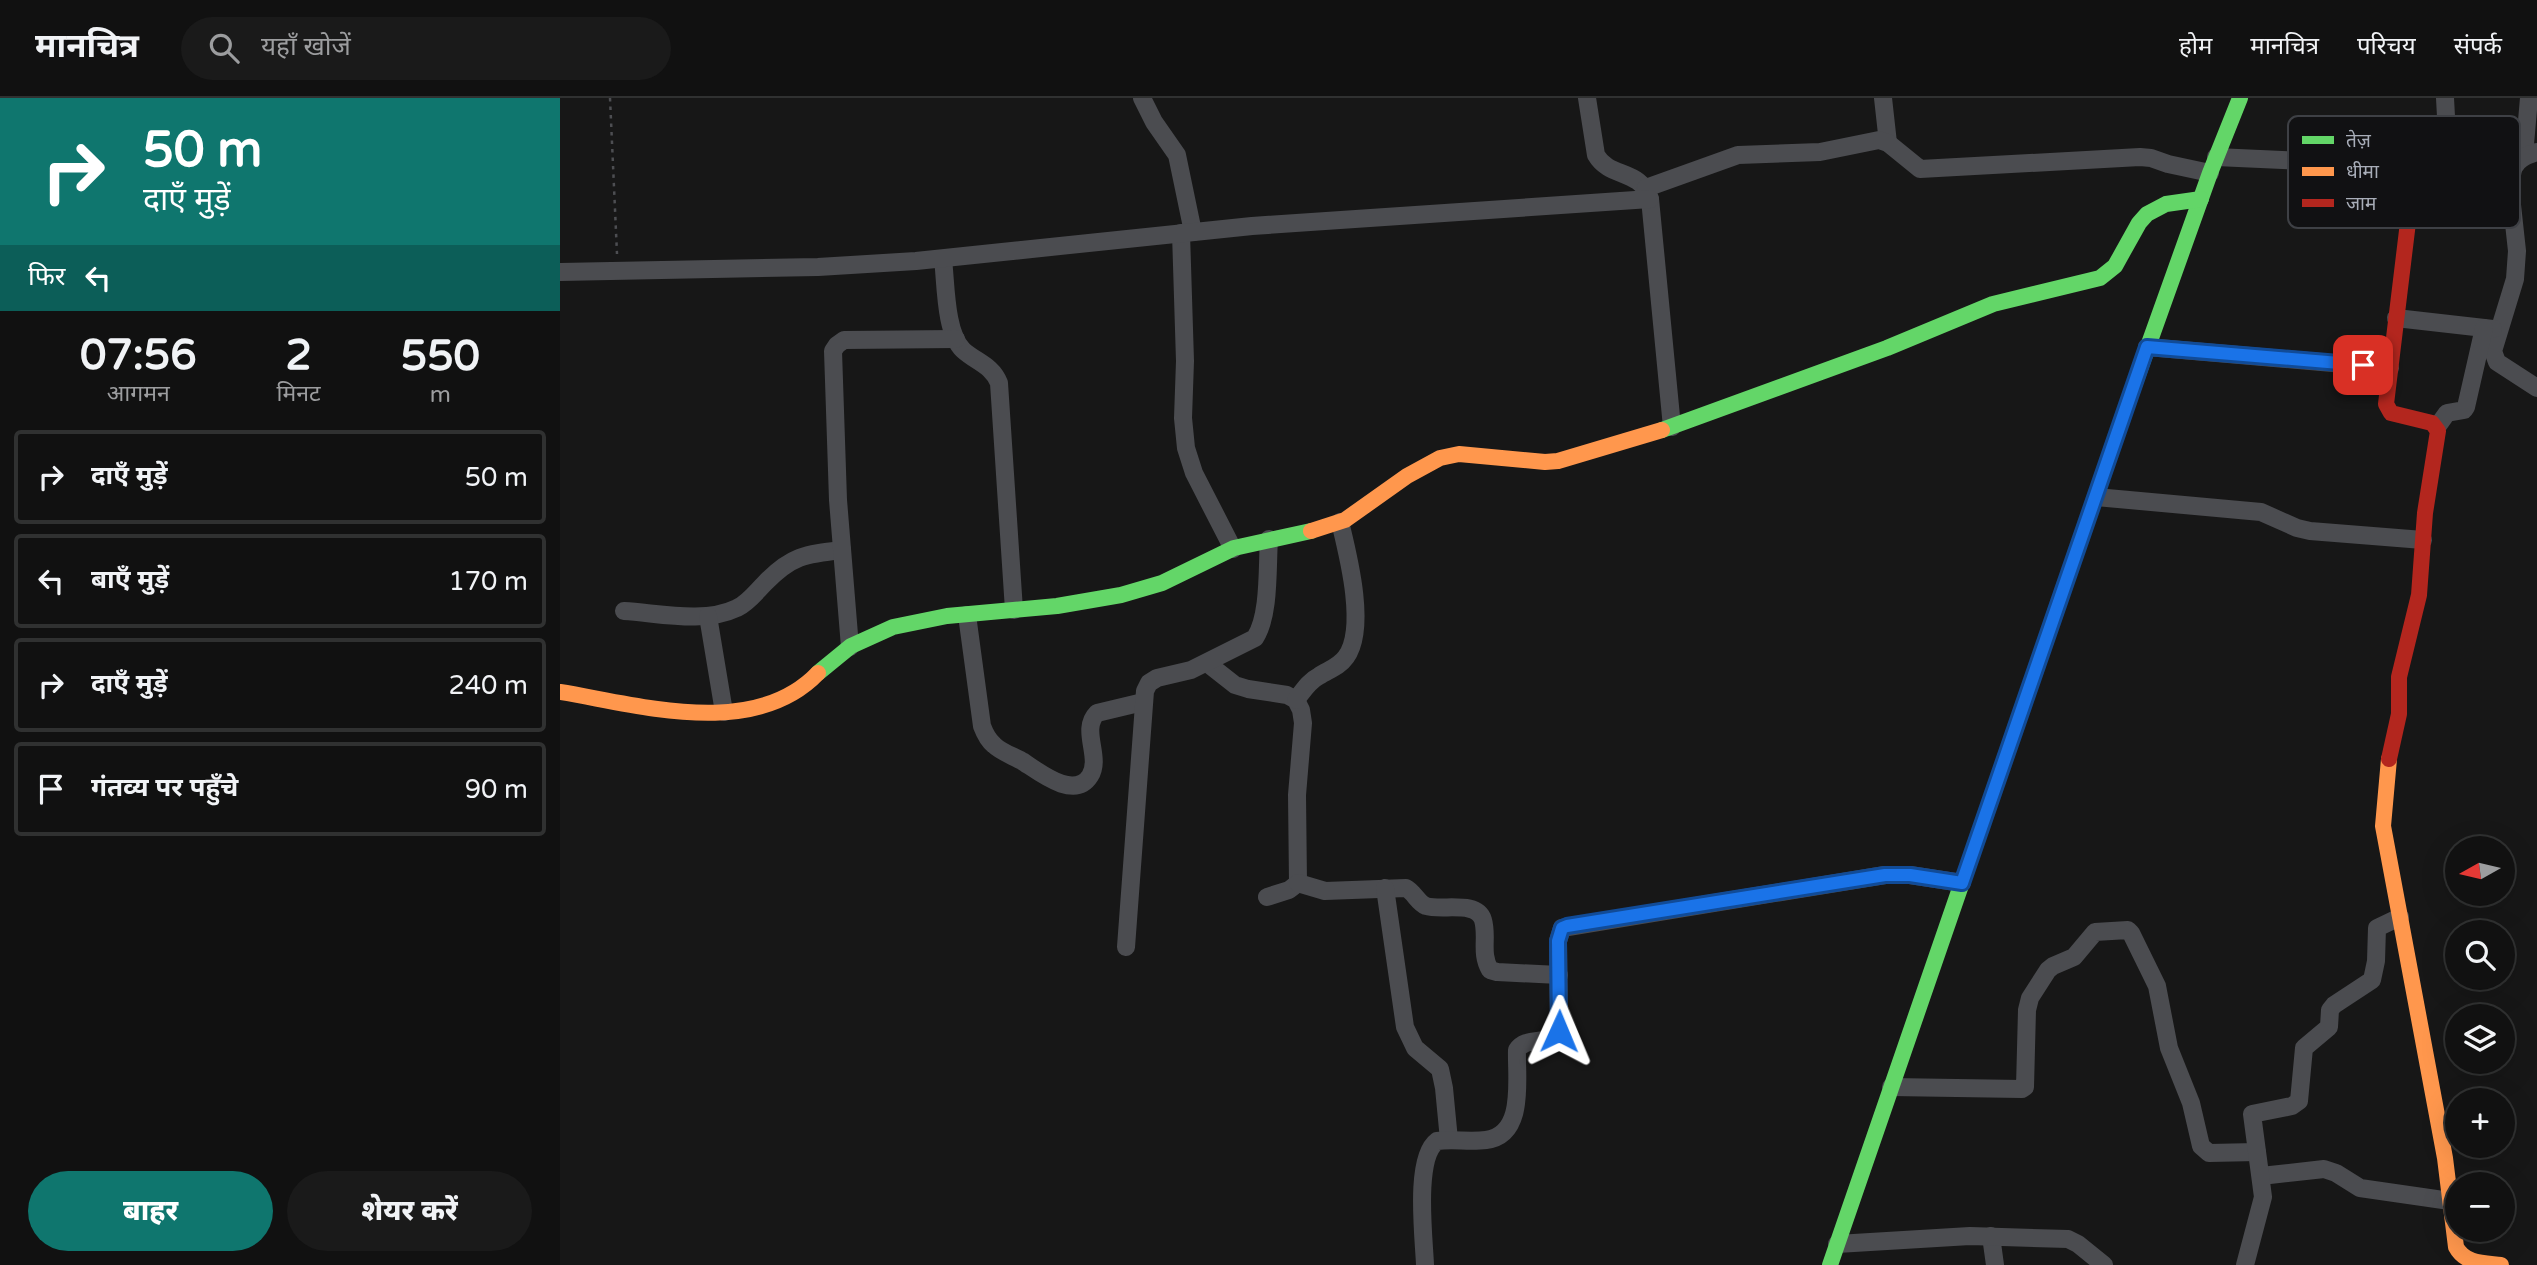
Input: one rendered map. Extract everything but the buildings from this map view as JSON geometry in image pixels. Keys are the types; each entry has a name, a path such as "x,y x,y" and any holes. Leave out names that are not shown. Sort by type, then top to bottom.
{"street":[{"path":"1142,98 1154,122 1177,155 1187,232 1186,448 1194,473 1233,549"},
{"path":"1587,98 1600,161 1605,166 1638,180 1648,193 1672,427"},
{"path":"1883,98 1888,143"},
{"path":"1830,1265 2147,347 2240,98"},
{"path":"2445,98 2446,116"},
{"path":"2529,98 2530,154"},
{"path":"560,272 818,267 943,259 1187,232 1648,193 1738,155 1820,152 1879,140 1888,143 1920,169 2140,157 2168,164 2288,165"},
{"path":"560,692 668,711 724,712 750,709 798,691 839,654 889,628 929,619 1086,602 1138,591 1161,584 1233,549 1340,522 1416,469 1446,456 1459,454 1545,462 1574,458 1672,427 1887,348 1993,304 2100,278 2115,266 2138,223 2147,214 2166,204 2201,199"},
{"path":"2407,228 2387,409 2437,427"},
{"path":"2447,1172 2422,1024 2385,841 2383,807 2399,714 2399,677 2419,595 2437,427 2447,413 2464,410 2466,407 2492,329 2515,279 2517,251 2514,228"},
{"path":"943,259 949,315 956,339 963,350 991,369 999,383 1014,610"},
{"path":"2396,318 2492,329"},
{"path":"2492,329 2494,357 2537,388"},
{"path":"850,647 842,550 833,351 844,340 956,339"},
{"path":"2147,347 2390,368"},
{"path":"2096,497 2260,512 2310,531 2423,540"},
{"path":"1296,700 1317,676 1340,664 1351,648 1355,618 1352,576 1340,522"},
{"path":"1126,947 1142,747 1143,702 1149,682 1207,663 1255,638 1259,631 1269,539"},
{"path":"624,611 708,616 738,608 783,565 794,558 842,550"},
{"path":"967,615 982,726 986,736 995,746 1051,780 1074,785 1084,782 1093,768 1090,725 1093,718 1097,713 1143,702"},
{"path":"708,616 724,712"},
{"path":"1207,663 1235,685 1287,695 1296,700 1301,710 1303,723 1297,795 1298,883"},
{"path":"1424,1265 1423,1182 1426,1155 1431,1145 1437,1141 1486,1140 1498,1137 1509,1127 1517,1091 1517,1050 1527,1042 1549,1040 1559,1031 1558,941 1562,928 1885,875 1910,875 1962,883"},
{"path":"1298,883 1325,891 1406,888 1412,891 1422,904 1429,907 1478,912 1484,923 1485,956 1490,970 1559,975"},
{"path":"1267,897 1289,890 1298,883"},
{"path":"1385,888 1405,1027 1415,1048 1440,1069 1448,1140"},
{"path":"2244,1265 2263,1205 2252,1114 2256,1111 2292,1106 2299,1101 2304,1048 2329,1027 2330,1010 2334,1005 2372,980 2376,961 2377,928 2400,917"},
{"path":"1891,1087 2022,1089 2025,1087 2028,1004 2048,970 2074,957 2095,932 2128,930 2157,986 2167,1040 2191,1103 2201,1146 2209,1153 2257,1152"},
{"path":"2261,1176 2324,1169 2360,1188 2445,1200"},
{"path":"1837,1244 1930,1237 1991,1236 2073,1241 2104,1265"},
{"path":"1991,1236 1995,1265"},
{"path":"2457,1242 2459,1254 2470,1260 2501,1265"}],"path":[{"path":"610,98 618,271"}],"traffic: fast":[{"path":"2131,394 2210,173 2240,98"},
{"path":"1662,430 1887,348 1993,304 2100,278 2115,266 2147,214 2166,204 2201,199"},
{"path":"818,673 851,646 893,627 947,616 1057,606 1121,595 1162,583 1234,548 1311,531"},
{"path":"1830,1265 2026,697"}],"traffic: slow":[{"path":"1311,531 1345,520 1407,476 1440,458 1459,454 1558,461 1662,430"},
{"path":"560,692 660,709 729,712 762,706 792,694 818,673"},
{"path":"2389,759 2383,826 2445,1158 2456,1247 2470,1260 2501,1265"}],"traffic: jam":[{"path":"2389,759 2399,714 2399,677 2419,595 2425,513 2438,431 2432,423 2391,413 2386,404 2407,228"},
{"path":"2026,697 2131,394"}],"route":[{"path":"1559,1031 1558,941 1562,928 1567,926 1885,875 1910,875 1962,883 2147,347 2363,365"}]}
